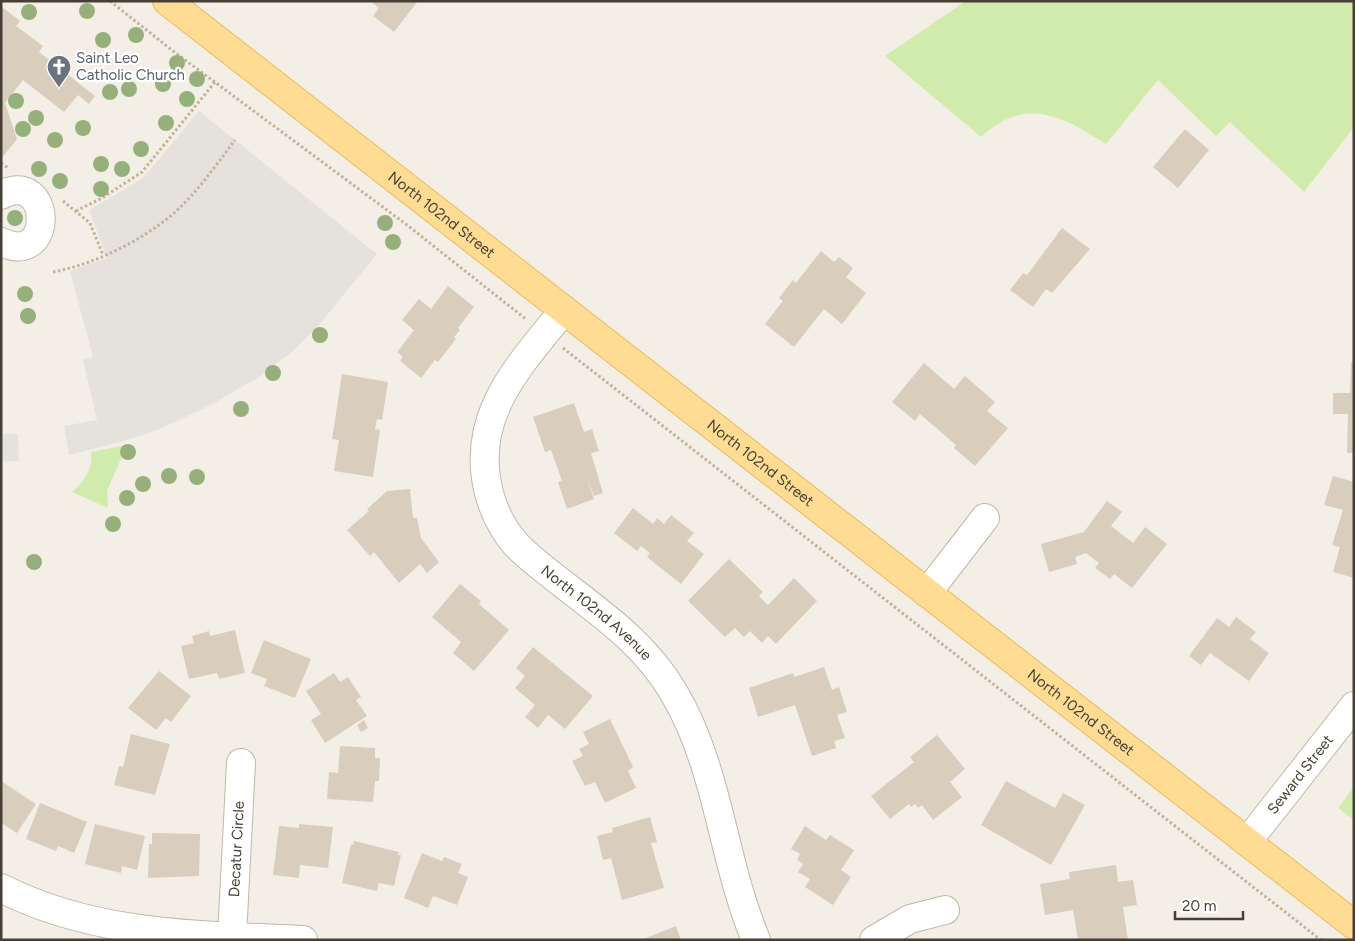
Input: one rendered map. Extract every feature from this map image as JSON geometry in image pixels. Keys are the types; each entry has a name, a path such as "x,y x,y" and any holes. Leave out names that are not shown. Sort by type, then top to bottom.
{"main road":[{"name":"North 102nd Street","path":"167,1 1354,925"}],"street":[{"path":"1,195 14,191 29,195 40,206 43,218 40,231 31,241 16,246 1,242"},
{"name":"North 102nd Avenue","path":"564,310 508,383 496,404 489,422 484,458 486,482 494,509 508,535 517,546 614,623 642,650 673,690 694,730 700,748 743,903 756,940"},
{"path":"927,593 986,518"},
{"name":"Seward Street","path":"1246,842 1354,706"},
{"name":"Decatur Circle","path":"232,937 241,763"},
{"path":"1,888 36,904 91,921 154,931 303,940"},
{"path":"874,940 910,919 945,910"}],"path":[{"path":"110,1 407,225 1321,940"},
{"path":"76,210 108,195 142,172 215,82"},
{"path":"53,272 103,255 164,221 196,191 236,140"}],"green space":[{"path":"966,1 1354,1 1354,127 1304,192 1230,122 1216,136 1158,80 1106,144 1074,125 1043,114 1013,117 997,124 981,137 885,56"},
{"path":"127,445 107,491 108,508 72,492 87,474 91,464 91,452"},
{"path":"1354,787 1354,820 1338,808"}],"shaded area":[{"path":"199,111 377,254 319,325 293,351 260,376 213,404 160,429 124,441 69,455 64,426 97,420 83,360 93,357 70,271 107,258 89,210 143,178"},
{"path":"1,434 18,434 19,461 1,462"}],"building":[{"path":"370,1 418,1 394,32 373,16 379,8"},
{"name":"Saint Leo Catholic Church","path":"1,6 20,21 16,26 43,46 39,52 95,96 89,104 78,95 64,112 23,80 5,103 17,139 1,159"},
{"path":"1185,129 1209,150 1178,188 1153,167"},
{"path":"1062,228 1090,249 1052,293 1046,289 1033,307 1010,290 1023,273 1027,275"},
{"path":"821,251 834,262 839,257 853,268 846,277 866,293 842,324 824,309 794,347 765,324 783,301 779,298 793,280 796,283"},
{"path":"448,286 474,307 458,328 460,330 454,337 456,339 438,362 435,360 421,378 400,361 403,357 397,352 414,330 402,320 419,299 431,309"},
{"path":"1351,362 1354,362 1354,453 1347,453 1348,414 1333,414 1333,393 1350,393"},
{"path":"924,363 954,389 965,376 995,402 987,411 1008,428 975,466 954,448 956,445 920,414 915,421 892,402"},
{"path":"342,374 388,382 382,420 377,419 375,429 380,430 373,477 334,471 339,440 332,439"},
{"path":"574,403 584,432 592,429 599,451 591,453 603,493 594,496 587,478 594,499 567,509 558,482 562,481 551,450 545,452 533,417"},
{"path":"1333,476 1354,482 1354,578 1333,572 1340,547 1332,545 1343,510 1324,505"},
{"path":"410,489 413,518 417,518 421,538 439,562 427,573 420,564 399,583 374,552 370,556 347,530 369,511 367,509 387,491"},
{"path":"1107,501 1122,512 1111,526 1133,543 1145,527 1167,544 1132,588 1114,574 1110,579 1095,568 1099,563 1086,553 1075,557 1077,564 1049,572 1041,544 1084,532"},
{"path":"633,508 653,524 657,518 664,524 671,515 694,533 687,541 704,554 681,584 647,557 650,553 641,546 637,551 614,533"},
{"path":"729,559 763,592 759,596 768,605 794,578 817,601 776,644 768,636 762,643 750,631 744,637 735,628 725,637 688,601"},
{"path":"460,584 481,601 479,604 509,630 474,671 453,653 461,642 432,617"},
{"path":"1236,617 1256,632 1250,639 1269,653 1249,681 1210,653 1201,665 1189,656 1217,618 1229,627"},
{"path":"235,630 245,673 219,679 217,673 189,679 181,646 194,643 192,636 209,631 210,636"},
{"path":"264,640 311,659 295,698 264,686 267,679 251,673"},
{"path":"533,647 593,696 565,729 548,715 538,728 525,717 535,705 515,688 525,676 516,668"},
{"path":"824,667 832,690 839,687 847,712 837,715 845,738 834,741 836,748 812,756 795,705 758,717 749,688 793,673 794,677"},
{"path":"159,671 191,696 171,722 166,718 156,730 128,708"},
{"path":"334,673 340,682 348,677 361,697 356,700 367,716 325,743 311,720 321,714 306,691"},
{"path":"610,719 633,767 628,771 636,788 605,803 595,782 585,786 572,761 583,756 579,749 589,744 583,732"},
{"path":"364,720 368,728 361,732 357,725"},
{"path":"131,734 170,744 155,795 114,785 119,766 123,767"},
{"path":"937,735 965,769 950,782 962,797 933,820 922,805 918,808 915,804 911,807 909,804 890,819 871,796 914,762 910,757"},
{"path":"340,746 375,748 375,758 380,758 379,781 375,781 373,802 327,799 329,772 338,773"},
{"path":"1,781 36,804 17,833 1,823"},
{"path":"1006,781 1055,808 1063,793 1085,805 1051,865 981,825"},
{"path":"40,803 87,822 74,853 58,846 56,851 26,839"},
{"path":"650,817 657,842 651,843 664,888 622,900 611,858 603,860 597,836 613,832 612,828"},
{"path":"95,824 145,836 137,870 122,866 121,873 85,864"},
{"path":"299,824 333,827 328,868 300,865 299,878 273,875 279,826 299,828"},
{"path":"805,826 826,840 830,835 854,850 841,870 851,877 833,905 805,887 810,879 798,872 803,864 797,860 800,854 791,849"},
{"path":"152,833 200,834 199,876 148,878 149,844 152,844"},
{"path":"354,841 399,852 398,855 401,855 394,886 379,883 377,891 342,883 351,844 353,845"},
{"path":"422,853 442,861 444,857 462,864 458,873 468,877 457,905 433,896 428,908 404,898"},
{"path":"1116,865 1118,882 1133,880 1137,905 1123,907 1128,940 1078,940 1073,910 1045,915 1040,884 1070,879 1069,872"},
{"path":"676,926 681,940 641,940"}],"place":[{"name":"Saint Leo Catholic Church","path":"59,88"}]}
